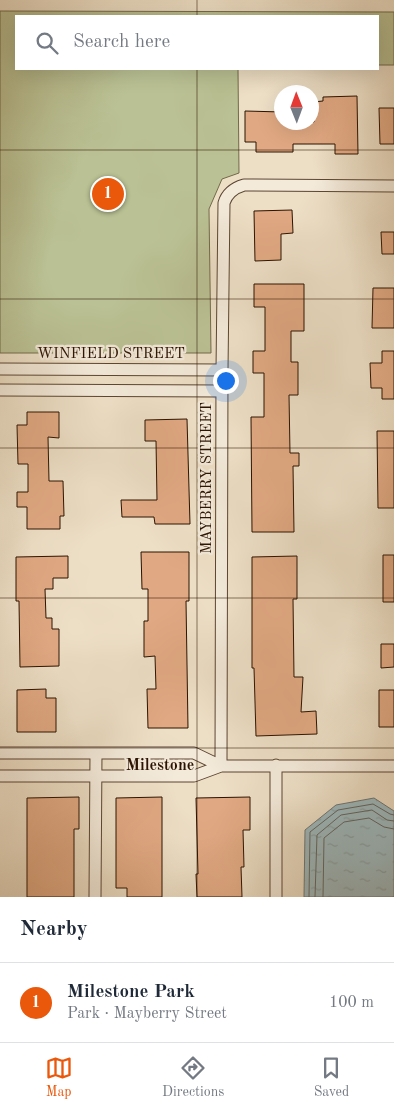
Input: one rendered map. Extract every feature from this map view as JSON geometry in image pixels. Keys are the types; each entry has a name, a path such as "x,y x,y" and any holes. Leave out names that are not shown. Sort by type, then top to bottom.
{"street":[{"name":"MAYBERRY STREET","path":"221,766 223,207 225,199 230,192 244,186 394,186"},
{"name":"WINFIELD STREET","path":"0,368 222,370"},
{"path":"0,390 222,391"},
{"path":"0,753 194,753 221,766"},
{"path":"95,897 96,753"},
{"path":"0,776 194,776 221,766 394,766"},
{"path":"276,766 276,897"}],"green space":[{"path":"0,11 394,12 394,65 379,65 379,15 15,15 15,70 238,70 239,173 222,179 209,209 211,353 0,353"}],"water":[{"path":"374,798 394,811 394,897 304,897 305,830 336,805"}],"building":[{"path":"357,96 358,154 335,154 335,144 293,144 293,152 256,152 256,142 245,142 245,111 274,112 274,130 319,130 319,101 323,101 323,97"},
{"path":"379,108 394,108 394,144 380,144"},
{"path":"292,210 293,233 281,234 281,260 255,261 254,211"},
{"path":"381,232 394,232 394,254 382,254"},
{"path":"254,284 304,284 304,331 291,331 291,362 298,362 298,395 289,395 290,453 299,453 299,466 293,466 294,532 252,532 251,417 264,417 264,373 253,373 253,351 265,351 265,307 254,307"},
{"path":"373,288 394,288 394,328 372,328"},
{"path":"382,351 394,351 394,399 382,399 382,388 371,388 370,363 382,363"},
{"path":"27,412 59,412 59,438 48,437 49,481 63,481 64,516 60,516 60,529 27,529 27,507 17,507 17,492 28,492 28,464 18,464 17,425 27,425"},
{"path":"187,419 190,524 155,524 154,517 122,517 121,500 157,500 156,441 145,441 145,420"},
{"path":"377,431 394,431 394,508 378,508"},
{"path":"141,552 189,552 189,601 186,601 188,728 148,728 147,689 156,689 155,656 144,657 144,621 148,621 148,589 142,589"},
{"path":"383,555 394,555 394,602 383,602"},
{"path":"68,556 68,578 53,578 53,589 45,589 46,618 52,618 52,629 59,629 59,666 20,667 19,601 16,601 16,557"},
{"path":"297,556 297,599 293,599 294,677 303,677 301,712 316,711 317,734 256,736 254,668 252,668 252,557"},
{"path":"381,644 394,644 394,667 381,668"},
{"path":"46,689 46,698 56,698 56,732 17,732 17,690"},
{"path":"379,690 394,690 394,727 379,727"},
{"path":"79,797 79,829 74,829 74,897 27,897 27,798"},
{"path":"162,797 162,897 127,897 127,888 116,888 116,798"},
{"path":"250,797 250,830 243,830 244,867 241,867 242,897 197,897 196,798"}],"place":[{"name":"Milestone Park","path":"108,194"}],"district":[{"name":"Milestone","path":"160,766"}]}
